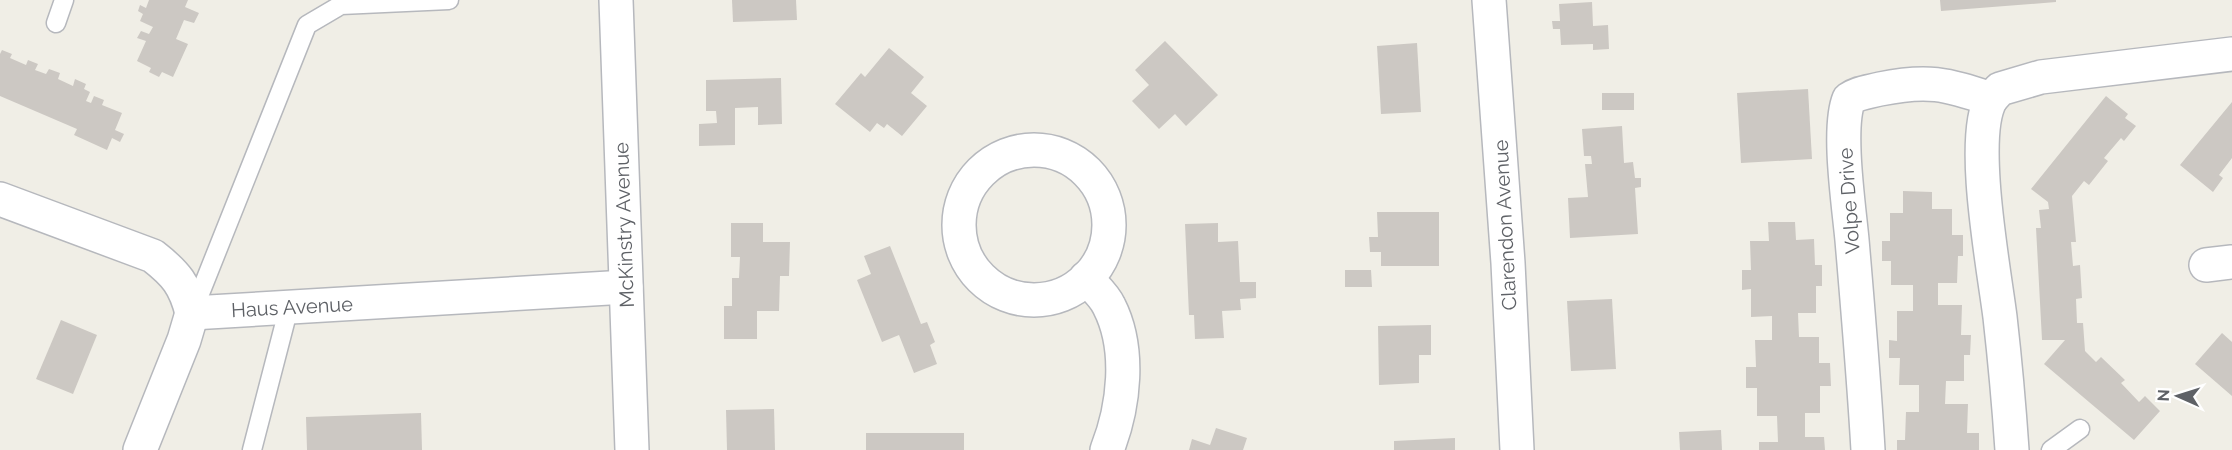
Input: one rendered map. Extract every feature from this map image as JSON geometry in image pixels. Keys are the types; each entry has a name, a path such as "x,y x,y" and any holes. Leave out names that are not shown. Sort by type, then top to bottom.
{"street":[{"name":"McKinstry Avenue","path":"616,0 632,450"},
{"name":"Clarendon Avenue","path":"1490,0 1508,263 1517,450"},
{"path":"2012,450 2004,348 1985,197 1983,125 1991,99 2000,89 2041,77 2232,54"},
{"name":"Volpe Drive","path":"1868,450 1845,166 1849,99 1857,94 1915,83 1933,83 1952,86 1991,99"},
{"path":"1030,150 1061,155 1087,172 1104,199 1108,231 1099,261 1086,278 1056,296 1033,300 999,291 980,277 962,247 959,224 963,201 981,171 1000,158 1030,150"},
{"path":"0,199 153,256 174,273 187,292 192,313 184,340 140,450"},
{"path":"1086,278 1108,304 1117,328 1122,358 1121,393 1107,450"},
{"name":"Haus Avenue","path":"192,313 626,287"}],"lane":[{"path":"56,23 64,0"},
{"path":"192,313 307,25 341,5 449,0"},
{"path":"252,450 288,307"},
{"path":"2051,450 2080,429"}],"building":[{"path":"149,0 188,0 185,7 199,13 194,23 184,20 176,39 188,44 173,77 162,72 159,77 149,72 151,68 137,61 146,41 137,38 141,31 149,34 153,27 140,21 143,14 138,11 140,5 146,8"},
{"path":"732,0 796,0 797,20 733,22"},
{"path":"1940,0 2056,0 2056,2 1941,11"},
{"path":"1592,2 1593,26 1608,25 1609,49 1593,50 1593,44 1561,45 1560,29 1553,29 1552,21 1560,21 1559,4"},
{"path":"1165,41 1218,95 1186,126 1175,114 1159,129 1132,101 1149,85 1135,70"},
{"path":"1417,43 1421,112 1381,114 1377,46"},
{"path":"889,48 924,77 911,93 927,106 902,136 887,124 884,128 877,123 870,132 835,104 861,73 865,77"},
{"path":"2,50 12,54 10,58 26,65 28,60 38,64 35,70 46,74 49,69 60,73 58,79 73,86 75,79 86,84 84,89 90,92 86,101 91,103 94,96 104,100 102,105 122,113 115,130 124,134 120,142 112,138 107,150 74,135 77,129 0,96 0,54"},
{"path":"781,78 782,124 758,125 758,107 735,108 735,145 699,146 699,124 717,123 716,111 706,111 706,80"},
{"path":"1808,89 1812,159 1741,163 1737,93"},
{"path":"1602,93 1634,93 1634,110 1602,110"},
{"path":"2106,96 2128,114 2125,118 2136,126 2124,141 2121,138 2104,158 2108,161 2089,185 2084,181 2072,196 2076,242 2071,242 2073,266 2080,265 2082,298 2076,299 2077,323 2083,323 2085,351 2096,362 2101,357 2125,380 2121,383 2139,402 2145,396 2160,411 2134,440 2044,364 2065,340 2042,340 2036,228 2041,228 2039,210 2049,209 2048,202 2031,189"},
{"path":"2232,102 2232,158 2219,175 2223,178 2213,192 2180,165"},
{"path":"1622,126 1624,163 1633,162 1635,178 1641,178 1641,187 1635,188 1638,234 1570,238 1568,198 1588,197 1585,164 1592,164 1591,156 1584,156 1582,129"},
{"path":"1903,191 1932,192 1932,209 1952,209 1952,235 1963,235 1963,256 1958,256 1957,283 1938,283 1938,305 1962,305 1961,335 1971,335 1970,355 1964,355 1964,381 1946,381 1945,404 1968,404 1967,433 1979,433 1979,450 1897,450 1897,440 1905,440 1906,412 1919,412 1919,385 1899,385 1900,358 1889,358 1889,340 1897,341 1897,311 1913,311 1913,285 1891,285 1891,261 1882,261 1882,241 1890,241 1890,213 1903,213"},
{"path":"1377,212 1439,212 1439,266 1381,266 1381,252 1370,252 1369,237 1378,237"},
{"path":"1768,222 1795,222 1796,240 1814,239 1815,265 1822,265 1822,286 1816,286 1816,313 1798,313 1799,337 1819,337 1819,363 1830,363 1831,386 1820,386 1820,413 1805,413 1805,437 1824,437 1825,450 1759,450 1759,442 1778,442 1777,416 1757,416 1757,388 1746,388 1746,367 1756,367 1755,340 1772,340 1772,316 1751,317 1751,289 1742,290 1742,270 1751,270 1750,241 1769,241"},
{"path":"731,223 763,223 763,242 790,242 789,276 780,276 779,311 757,311 757,339 724,339 724,306 732,306 732,278 739,278 740,257 731,257"},
{"path":"1218,223 1218,242 1238,241 1240,282 1256,282 1256,298 1240,299 1241,310 1222,311 1224,338 1195,339 1194,315 1189,315 1185,224"},
{"path":"890,246 921,324 927,322 935,342 930,345 937,364 914,373 899,335 882,342 857,280 871,274 864,256"},
{"path":"1345,270 1371,270 1372,287 1345,287"},
{"path":"1612,299 1616,369 1571,371 1567,301"},
{"path":"61,320 97,335 73,394 36,379"},
{"path":"1431,325 1431,355 1419,355 1419,383 1379,385 1378,326"},
{"path":"2222,333 2232,342 2232,396 2195,364"},
{"path":"774,409 775,450 727,450 726,410"},
{"path":"421,413 422,450 307,450 306,417"},
{"path":"1216,428 1247,438 1243,450 1189,450 1192,439 1210,445"},
{"path":"1721,430 1722,450 1680,450 1679,432"},
{"path":"866,433 964,433 964,450 866,450"},
{"path":"1455,438 1455,450 1394,450 1394,441"}]}
